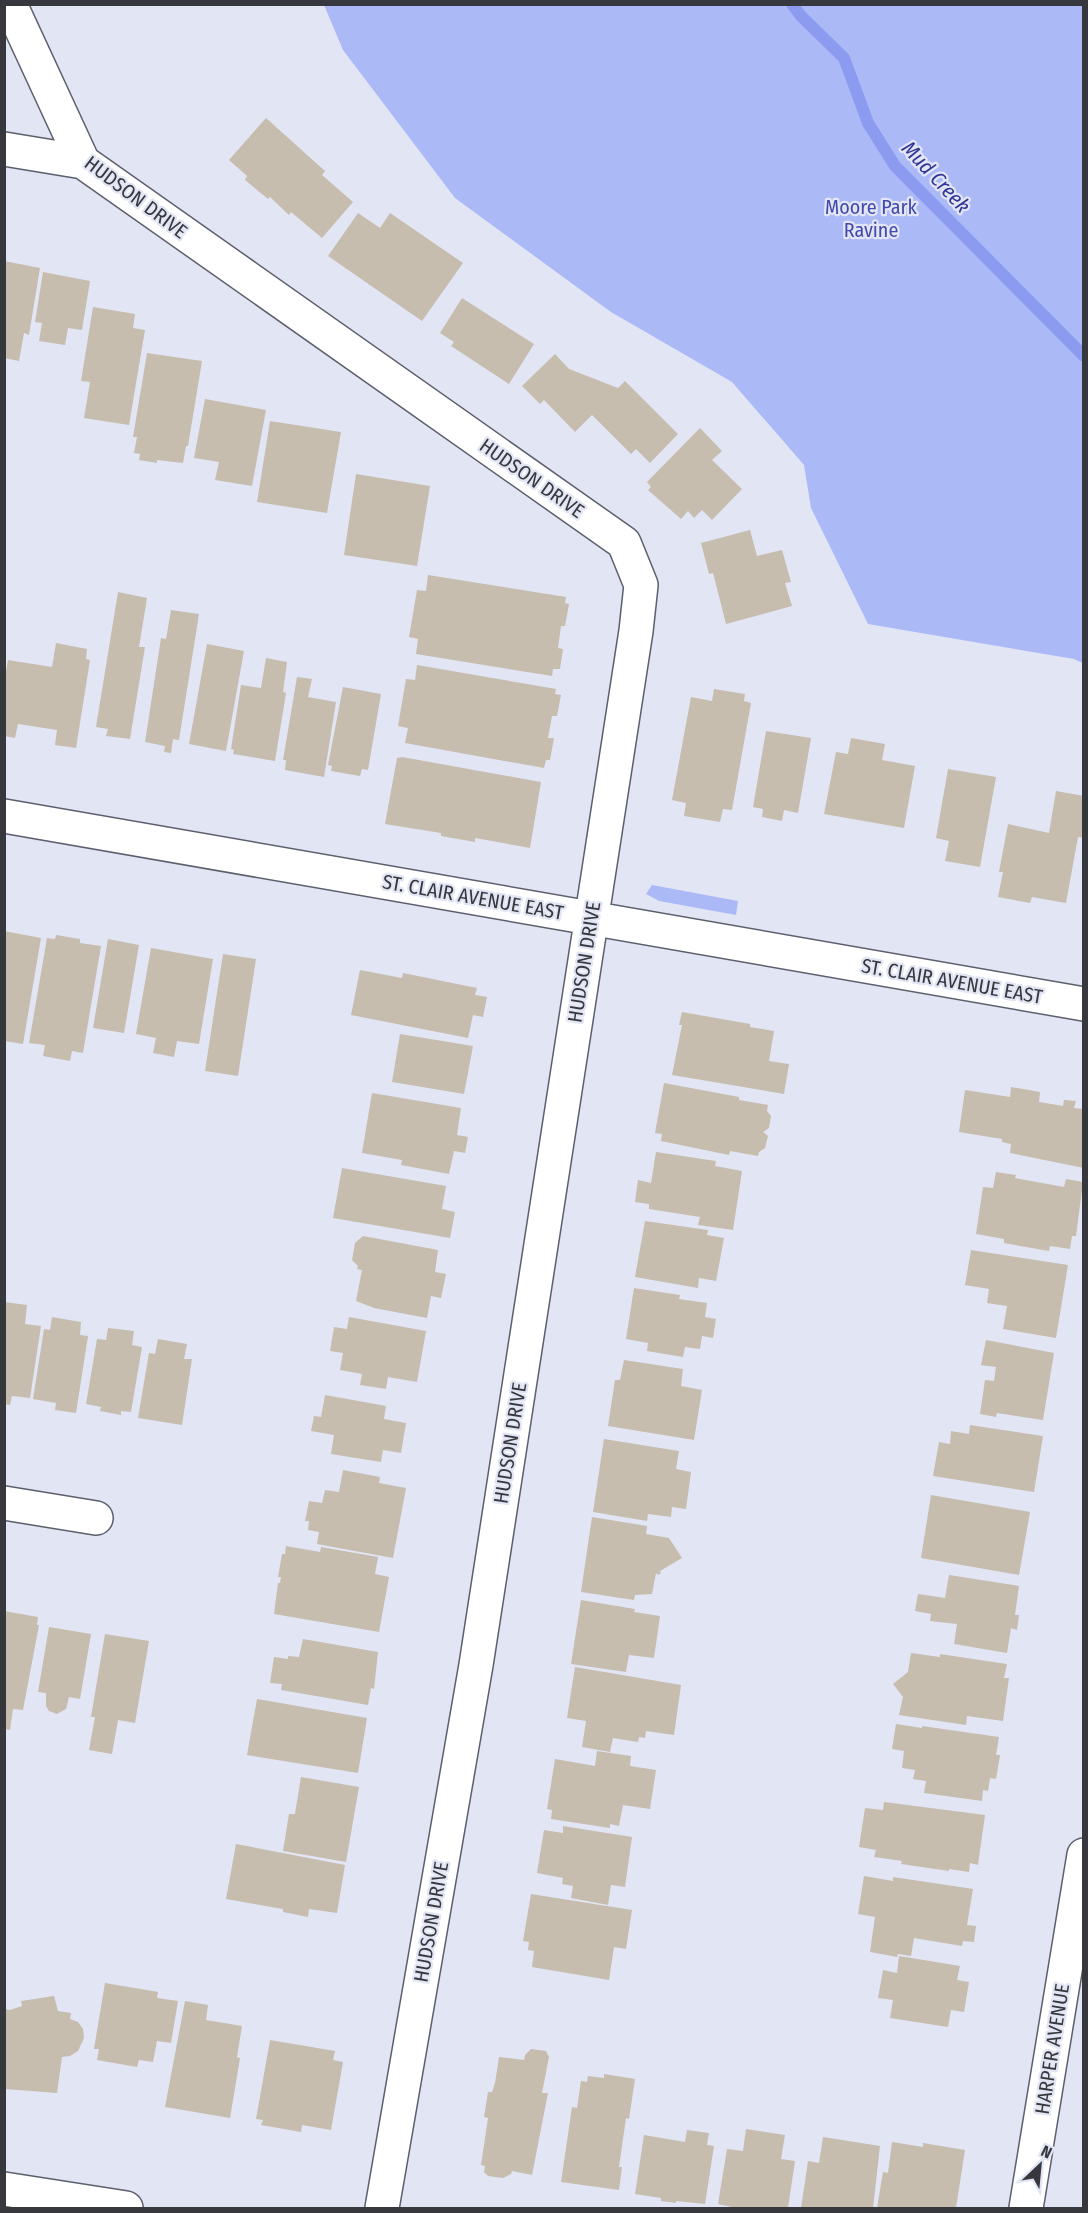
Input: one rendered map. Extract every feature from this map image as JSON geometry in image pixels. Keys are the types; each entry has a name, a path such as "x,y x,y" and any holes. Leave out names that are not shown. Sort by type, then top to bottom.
{"street":[{"name":"HUDSON DRIVE","path":"10,4 83,162 624,543 641,585 476,1665 382,2208"},
{"path":"4,149 83,162"},
{"name":"ST. CLAIR AVENUE EAST","path":"4,816 1083,1004"},
{"path":"4,1503 96,1518"},
{"name":"HARPER AVENUE","path":"1026,2208 1083,1854"},
{"path":"4,2189 126,2208"}],"green space":[{"name":"Moore Park Ravine","path":"324,5 1083,5 1083,663 1074,659 868,624 811,508 804,465 732,382 611,312 455,198 343,50"},
{"path":"652,885 738,901 736,915 659,901 646,894"}],"building":[{"path":"266,118 325,171 322,175 353,202 322,238 291,212 289,215 270,197 268,199 245,180 247,176 229,160"},
{"path":"358,213 380,228 390,213 463,263 422,321 328,256"},
{"path":"4,261 40,268 29,335 24,333 19,361 4,358"},
{"path":"43,272 90,281 82,330 68,328 65,345 39,341 42,323 35,322"},
{"path":"462,298 534,344 509,384 451,346 454,342 440,333"},
{"path":"93,307 135,314 133,328 145,330 129,425 84,418 90,382 81,381"},
{"path":"147,353 202,361 188,446 186,446 183,463 139,460 140,454 134,453 137,437 133,437"},
{"path":"555,354 569,369 618,388 625,381 678,434 650,463 636,449 631,454 592,415 575,432 544,400 540,404 522,386"},
{"path":"205,399 266,410 252,486 215,480 219,462 194,458"},
{"path":"270,421 341,432 327,513 257,502"},
{"path":"700,428 722,451 712,460 742,489 712,520 702,510 694,518 688,511 681,519 648,490 651,487 647,482"},
{"path":"356,474 430,486 417,566 344,555"},
{"path":"750,530 757,556 782,550 791,582 785,583 792,606 726,624 713,573 709,574 701,543"},
{"path":"428,575 566,597 565,603 569,604 565,626 561,626 558,648 563,649 560,669 553,669 552,676 416,654 418,639 409,637 417,590 426,591"},
{"path":"118,592 147,598 139,647 145,647 130,739 106,736 108,729 96,727"},
{"path":"171,610 199,614 179,740 173,739 171,753 164,752 165,746 145,742 161,638 166,639"},
{"path":"56,643 87,649 86,659 90,660 76,748 55,745 57,730 18,724 15,738 4,736 4,683 8,660 52,667"},
{"path":"207,644 244,651 226,751 189,744"},
{"path":"266,658 287,662 283,692 286,693 275,761 233,754 234,750 231,749 241,685 261,688"},
{"path":"417,665 556,689 555,694 561,695 557,716 552,716 548,738 554,738 550,760 546,760 544,768 405,743 408,728 398,726 406,679 415,680"},
{"path":"297,677 312,679 308,697 336,702 324,777 285,770 286,760 283,760"},
{"path":"343,687 381,694 368,770 362,769 360,776 331,771 332,766 328,765"},
{"path":"714,689 745,694 744,701 751,703 732,810 723,809 720,822 684,816 686,803 672,800 691,697 712,701"},
{"path":"766,731 811,738 798,813 784,810 782,821 762,817 763,809 753,807"},
{"path":"851,738 885,744 882,760 915,766 904,828 824,814 836,752 848,754"},
{"path":"402,757 541,782 530,848 475,838 475,842 441,836 441,833 385,824 397,758"},
{"path":"948,769 996,777 980,867 945,861 949,841 936,838"},
{"path":"1056,791 1084,796 1084,838 1078,837 1066,903 1032,897 1030,903 998,897 1003,872 999,872 1008,824 1049,833"},
{"path":"4,931 41,938 23,1044 4,1041"},
{"path":"56,935 80,939 80,943 101,946 83,1053 72,1051 70,1061 43,1056 45,1045 29,1043 47,938 55,939"},
{"path":"108,939 139,945 124,1033 93,1028"},
{"path":"151,948 213,959 199,1044 177,1041 174,1057 153,1053 156,1038 136,1034"},
{"path":"223,954 256,959 238,1076 205,1071"},
{"path":"360,970 402,978 403,973 477,988 475,995 487,997 483,1017 473,1015 468,1038 351,1015"},
{"path":"682,1012 750,1024 750,1027 774,1031 769,1061 789,1064 784,1094 672,1075 682,1025 679,1025"},
{"path":"400,1034 473,1046 464,1094 392,1082"},
{"path":"664,1083 739,1097 739,1100 768,1105 767,1111 771,1116 769,1128 763,1132 768,1136 765,1148 759,1152 758,1156 730,1151 729,1155 661,1141 662,1134 655,1133"},
{"path":"1011,1087 1040,1092 1039,1102 1063,1106 1064,1100 1076,1101 1074,1108 1084,1109 1084,1168 1010,1153 1011,1144 1002,1142 1002,1139 959,1132 965,1090 1010,1097"},
{"path":"372,1093 461,1108 457,1135 468,1137 465,1153 454,1151 449,1174 401,1165 402,1160 362,1153"},
{"path":"656,1152 716,1161 715,1166 742,1171 733,1230 698,1225 700,1217 649,1209 649,1204 635,1202 638,1180 651,1183"},
{"path":"342,1168 446,1186 442,1209 455,1212 450,1238 333,1218"},
{"path":"996,1172 1064,1187 1066,1179 1083,1182 1076,1236 1072,1236 1070,1249 1050,1246 1049,1251 1004,1243 1004,1239 976,1234 983,1187 993,1188"},
{"path":"645,1221 708,1230 707,1235 724,1238 716,1281 699,1278 698,1288 635,1277"},
{"path":"363,1236 438,1250 435,1272 446,1274 441,1298 431,1296 427,1318 374,1308 356,1301 362,1270 357,1269 358,1266 352,1260 355,1243"},
{"path":"971,1250 1068,1265 1056,1338 1003,1329 1007,1306 987,1303 989,1289 965,1285"},
{"path":"634,1288 680,1295 679,1299 707,1303 705,1317 716,1319 713,1338 702,1336 700,1349 685,1347 683,1357 647,1351 648,1343 626,1339"},
{"path":"4,1302 27,1305 25,1324 41,1326 30,1398 12,1396 10,1405 4,1404"},
{"path":"52,1317 81,1322 80,1335 88,1336 76,1413 55,1410 56,1403 33,1399 44,1329 50,1330"},
{"path":"349,1317 426,1331 417,1382 388,1377 386,1389 360,1385 362,1374 340,1370 343,1353 330,1351 334,1327 347,1329"},
{"path":"108,1328 134,1331 132,1345 142,1347 131,1412 121,1411 121,1415 100,1411 101,1407 86,1404 97,1339 106,1340"},
{"path":"158,1339 187,1344 184,1359 192,1359 182,1425 138,1418 149,1353 155,1354"},
{"path":"986,1340 1054,1353 1043,1420 997,1413 996,1417 980,1414 985,1380 994,1381 996,1367 981,1365"},
{"path":"624,1360 683,1369 681,1386 702,1390 694,1440 608,1426 615,1380 620,1380"},
{"path":"325,1395 386,1406 384,1419 406,1423 401,1453 383,1450 381,1462 331,1454 334,1435 311,1431 314,1416 321,1417"},
{"path":"970,1425 1043,1436 1034,1492 933,1476 939,1442 950,1444 951,1431 969,1434"},
{"path":"604,1439 679,1451 676,1469 691,1472 686,1509 672,1507 671,1517 648,1514 647,1521 593,1512"},
{"path":"343,1470 380,1477 379,1483 406,1488 393,1558 317,1544 319,1532 308,1530 309,1521 305,1521 309,1501 322,1503 325,1490 339,1492"},
{"path":"931,1495 1030,1512 1019,1575 921,1558"},
{"path":"592,1517 647,1526 646,1534 669,1538 682,1558 660,1571 658,1575 656,1573 652,1594 635,1595 634,1600 581,1592"},
{"path":"286,1546 320,1552 321,1547 378,1557 375,1574 389,1577 379,1632 274,1614 278,1583 281,1577 278,1577 282,1554 285,1554"},
{"path":"949,1575 1019,1586 1015,1615 1019,1615 1017,1630 1011,1628 1007,1653 954,1644 957,1624 930,1621 931,1614 915,1611 918,1594 945,1598"},
{"path":"581,1600 635,1609 634,1612 660,1616 654,1658 629,1655 626,1672 571,1664"},
{"path":"4,1611 38,1617 37,1625 39,1625 23,1710 13,1709 10,1730 4,1729"},
{"path":"49,1627 91,1634 80,1699 69,1697 66,1709 57,1714 49,1711 46,1706 46,1693 38,1692"},
{"path":"105,1634 149,1641 135,1723 118,1720 112,1754 89,1750 95,1717 91,1717"},
{"path":"303,1639 378,1652 374,1689 371,1688 368,1705 281,1690 282,1684 270,1683 274,1657 288,1659 288,1656 299,1657"},
{"path":"911,1653 940,1657 940,1654 1007,1664 1004,1678 1009,1678 1003,1721 967,1716 966,1725 899,1715 903,1697 893,1684 908,1672"},
{"path":"575,1667 681,1685 674,1735 646,1731 645,1738 639,1737 638,1742 613,1738 610,1752 582,1747 586,1721 567,1718"},
{"path":"257,1699 367,1718 358,1773 247,1755"},
{"path":"896,1724 999,1737 996,1755 1000,1755 996,1779 990,1778 988,1791 983,1790 982,1801 924,1793 926,1781 913,1779 915,1770 902,1768 904,1751 892,1749"},
{"path":"597,1751 631,1756 630,1766 656,1770 650,1809 623,1805 619,1826 610,1824 610,1828 551,1819 552,1810 547,1809 555,1759 595,1766"},
{"path":"301,1777 359,1787 346,1862 283,1851 289,1814 295,1814"},
{"path":"884,1802 985,1815 978,1865 970,1863 969,1872 901,1864 902,1861 874,1857 876,1850 859,1847 865,1808 883,1810"},
{"path":"563,1826 632,1837 625,1887 611,1885 608,1905 571,1898 573,1886 562,1884 563,1878 537,1873 544,1830 563,1833"},
{"path":"236,1844 345,1865 337,1913 309,1909 308,1917 283,1912 283,1909 226,1899"},
{"path":"864,1876 893,1881 893,1877 973,1889 967,1925 976,1926 974,1942 963,1941 962,1946 914,1938 911,1956 898,1954 897,1957 870,1952 875,1917 858,1914"},
{"path":"531,1894 632,1910 626,1949 614,1947 609,1980 532,1967 534,1951 528,1950 529,1942 523,1941"},
{"path":"899,1956 960,1966 957,1980 969,1982 964,2012 951,2010 948,2027 890,2018 893,2000 878,1998 883,1970 897,1973"},
{"path":"105,1983 158,1992 157,1998 178,2001 171,2043 157,2041 153,2062 139,2060 137,2067 97,2060 99,2049 94,2049"},
{"path":"54,1996 58,2011 71,2013 70,2019 78,2022 83,2029 84,2038 78,2051 70,2056 62,2057 57,2093 5,2089 5,2009 10,2010 22,2006 21,2001"},
{"path":"185,2001 208,2005 206,2020 242,2026 237,2057 240,2058 230,2118 165,2107"},
{"path":"270,2040 335,2051 333,2060 343,2062 331,2130 302,2125 301,2132 261,2125 263,2120 256,2119"},
{"path":"531,2049 546,2051 549,2057 542,2093 548,2093 532,2175 512,2171 503,2178 488,2176 484,2172 485,2166 481,2165 488,2118 484,2117 488,2092 492,2092 495,2083 499,2057 524,2060 525,2055"},
{"path":"604,2074 635,2079 629,2119 626,2118 619,2167 622,2167 619,2190 561,2182 572,2107 577,2108 581,2081 587,2082 588,2076 604,2078"},
{"path":"746,2129 785,2135 781,2159 795,2161 788,2208 736,2208 718,2204 727,2149 743,2151"},
{"path":"687,2130 709,2133 707,2145 714,2146 705,2204 661,2201 661,2198 635,2194 644,2135 685,2142"},
{"path":"823,2137 880,2146 873,2208 801,2208 808,2161 819,2163"},
{"path":"892,2142 923,2147 923,2143 965,2150 956,2208 877,2208 883,2172 888,2173"}],"waterway":[{"name":"Mud Creek","path":"792,4 801,16 844,58 868,123 895,166 1084,356"}]}
